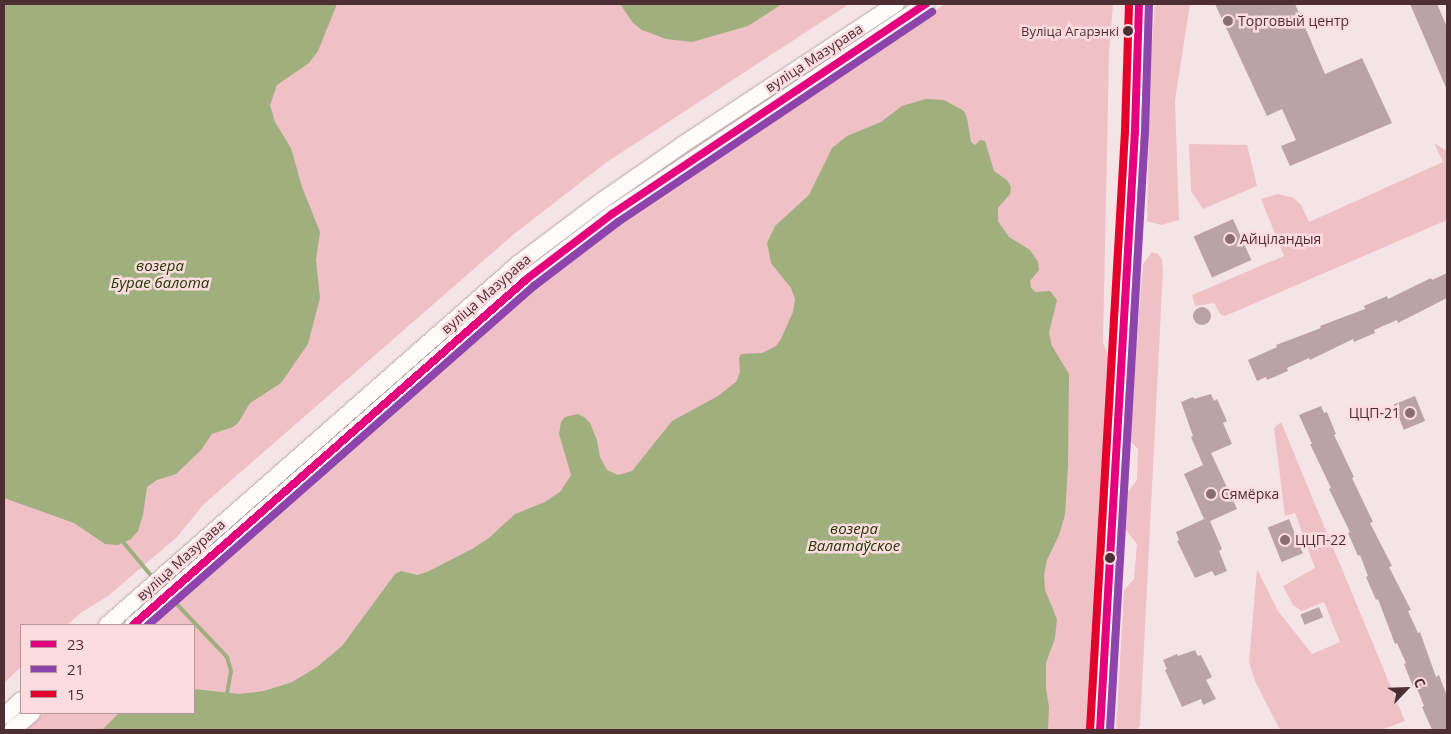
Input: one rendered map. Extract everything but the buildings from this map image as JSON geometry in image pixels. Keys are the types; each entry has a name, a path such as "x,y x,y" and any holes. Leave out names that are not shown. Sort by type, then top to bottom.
{"main road":[{"name":"вуліца Мазурава","path":"108,624 518,264 603,200 682,145 896,4"},
{"name":"вуліца Мазурава","path":"134,624 528,278 612,214 926,4"},
{"path":"4,716 20,701"},
{"path":"12,730 31,714"}],"street":[{"path":"1100,730 1135,131 1139,4"}],"shaded area":[{"path":"4,4 849,4 607,162 514,234 204,504 176,538 108,596 82,612 68,624 20,624 20,668 4,683"},
{"path":"945,4 1113,4 1109,53 1103,342 1109,359 1087,730 24,730 43,714 195,714 195,624 143,624 545,272 651,196"},
{"path":"1155,4 1190,4 1175,100 1179,220 1161,225 1147,221 1150,69"},
{"path":"1434,143 1447,151 1447,220 1225,316 1221,315 1214,303 1195,306 1192,295 1284,256 1261,199 1278,194 1294,198 1301,205 1309,222 1443,162"},
{"path":"1189,144 1247,145 1257,186 1203,209 1191,191"},
{"path":"1152,252 1158,254 1162,260 1163,270 1140,726 1136,730 1116,730 1124,590 1134,579 1137,544 1126,530 1128,492 1137,480 1138,449 1130,441 1141,287 1143,264"},
{"path":"1281,422 1405,721 1381,730 1280,730 1255,681 1249,662 1257,569 1278,611 1312,654 1340,642 1324,602 1302,611 1293,605 1283,586 1315,568 1295,513 1285,516 1274,428"}],"water":[{"name":"возера Бурае балота","path":"4,4 337,4 318,51 309,63 277,85 270,105 275,122 291,148 302,187 320,232 316,260 320,298 308,344 281,383 250,403 238,423 233,427 212,434 201,450 176,474 157,480 147,487 143,515 138,531 131,539 118,545 105,544 74,523 4,498"},
{"path":"620,4 782,4 748,26 692,42 666,39 642,30 633,23"},
{"name":"возера Валатаўское","path":"926,99 944,100 964,111 971,142 975,145 980,140 985,141 994,171 1007,180 1011,187 1010,194 998,208 998,221 1009,237 1030,250 1038,262 1039,270 1030,281 1031,288 1036,292 1050,291 1057,300 1049,333 1052,346 1069,374 1068,466 1065,515 1059,535 1047,560 1044,575 1045,590 1057,619 1055,638 1046,663 1046,689 1049,707 1048,730 102,730 118,714 195,714 195,689 239,694 264,691 292,682 317,667 342,646 395,574 401,571 417,575 427,572 489,538 515,514 545,502 561,491 571,475 559,434 561,422 565,417 578,414 590,423 597,440 600,457 607,470 618,475 632,471 672,421 718,396 736,382 740,372 739,358 741,354 762,353 776,346 793,312 795,299 791,288 771,263 767,243 775,226 809,195 832,148 847,136 881,122 902,106"}],"waterway":[{"path":"124,543 154,579"},
{"path":"170,597 227,657 231,671 227,693"}],"transit line":[{"name":"23","path":"134,624 528,278 612,214 926,4"},
{"name":"15","path":"1090,729 1125,131 1129,4"},
{"name":"23","path":"1100,730 1135,131 1139,4"},
{"name":"21","path":"1110,730 1145,132 1149,4"},
{"name":"21","path":"149,624 534,286 618,222 932,12"}],"place":[{"name":"Торговый центр","path":"1228,21"},
{"name":"Вуліца Агарэнкі","path":"1128,31"},
{"name":"Айціландыя","path":"1230,239"},
{"name":"ЦЦП-21","path":"1410,413"},
{"name":"Сямёрка","path":"1211,494"},
{"name":"ЦЦП-22","path":"1285,540"}]}
